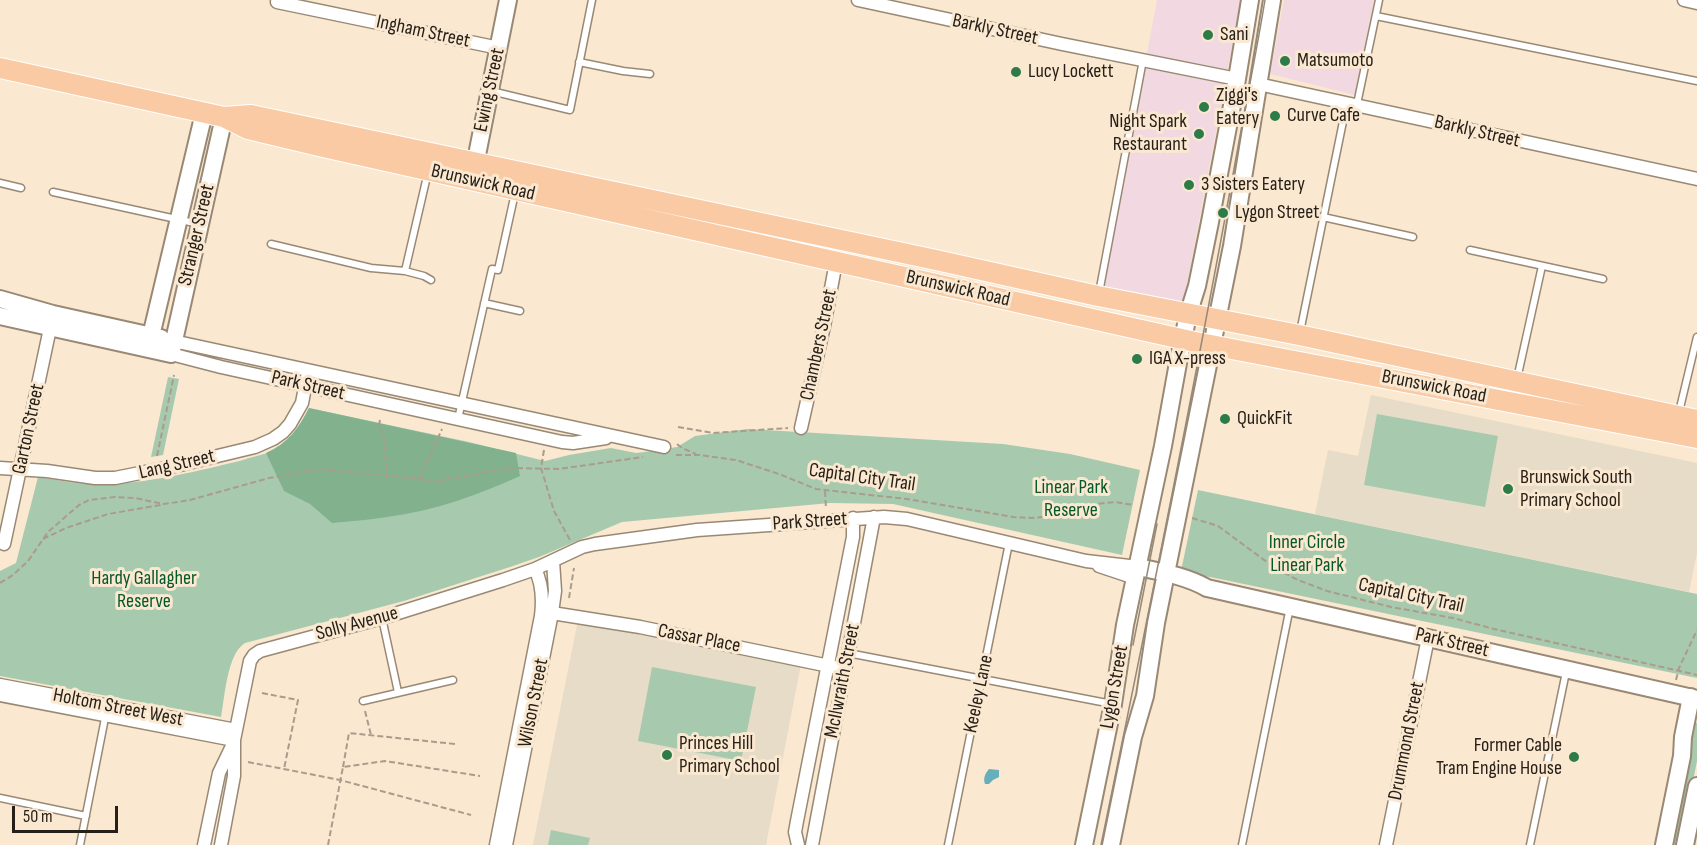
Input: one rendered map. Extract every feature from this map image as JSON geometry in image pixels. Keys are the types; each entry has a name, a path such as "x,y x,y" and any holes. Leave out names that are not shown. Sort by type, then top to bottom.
{"main road":[{"name":"Brunswick Road","path":"0,68 224,117 248,129 428,171 473,172 515,190 1183,339 1697,438"},
{"name":"Brunswick Road","path":"224,117 251,115 473,172 841,240 1188,315 1299,335 1687,418"},
{"path":"836,262 841,240"},
{"path":"1055,311 1060,288"}],"street":[{"name":"Ewing Street","path":"473,172 508,0"},
{"name":"Barkly Street","path":"858,0 887,3 1062,45 1237,79"},
{"name":"Lygon Street","path":"1084,845 1113,704 1125,625 1183,339 1204,255 1250,0"},
{"name":"Lygon Street","path":"1111,845 1133,737 1144,696 1165,579 1218,320 1272,0"},
{"path":"1684,0 1697,3"},
{"name":"Ingham Street","path":"277,2 499,48"},
{"path":"1237,79 1258,84"},
{"name":"Barkly Street","path":"1258,84 1697,179"},
{"name":"Stranger Street","path":"151,336 204,113"},
{"name":"Stranger Street","path":"172,347 224,117"},
{"name":"Chambers Street","path":"801,428 836,262"},
{"name":"Park Street","path":"0,299 51,320 172,347 309,370 664,447"},
{"name":"Park Street","path":"0,315 51,320 151,336 189,359 570,443 616,436"},
{"name":"Garton Street","path":"4,544 51,320"},
{"name":"Lang Street","path":"0,468 105,479 255,447 273,439 290,424 302,403 309,370"},
{"name":"Park Street","path":"535,569 595,544 673,532 874,517 907,519 1137,572 1194,589 1206,588 1694,698"},
{"name":"McIlwraith Street","path":"814,845 844,669 874,517"},
{"name":"McIlwraith Street","path":"798,845 795,832 853,537 853,519"},
{"name":"Wilson Street","path":"506,845 552,614 555,591 553,561"},
{"name":"Wilson Street","path":"495,845 542,610 539,578 535,569"},
{"name":"Solly Avenue","path":"235,735 250,661 260,651 381,618 535,569"},
{"name":"Cassar Place","path":"552,614 640,627 844,669"},
{"name":"Drummond Street","path":"1386,845 1428,638"},
{"name":"Holtom Street West","path":"0,685 106,710 235,735"},
{"name":"Holtom Street West","path":"0,695 106,710"},
{"path":"1664,845 1682,756 1683,737 1694,698"},
{"path":"204,845 219,772 235,735"},
{"path":"221,845 234,776 235,735"},
{"path":"1685,845 1697,786"}],"lane":[{"path":"490,91 570,110 592,0"},
{"path":"1299,335 1323,217 1379,0"},
{"path":"1376,16 1697,81"},
{"path":"1098,296 1143,60"},
{"path":"579,62 650,75"},
{"path":"405,271 428,171"},
{"path":"0,183 21,188"},
{"path":"458,420 492,269 498,270 515,190"},
{"path":"53,192 200,224"},
{"path":"1323,217 1413,237"},
{"path":"271,244 371,268 405,271 431,280"},
{"path":"1470,250 1603,279"},
{"path":"1517,382 1542,266"},
{"path":"484,303 520,311"},
{"path":"1687,418 1697,337"},
{"name":"Keeley Lane","path":"948,845 1009,543"},
{"path":"1242,845 1290,607"},
{"path":"381,618 398,692"},
{"path":"848,653 1113,704"},
{"path":"1530,845 1567,669"},
{"path":"363,701 453,680"},
{"path":"80,845 106,710"},
{"path":"0,798 86,816"}],"path":[{"path":"154,470 174,375"},
{"path":"380,420 379,425 387,462 386,476"},
{"path":"419,480 437,444 444,423"},
{"path":"678,427 713,433 801,428"},
{"path":"545,446 541,468 554,511 576,550"},
{"name":"Capital City Trail","path":"677,454 736,460 825,491 880,495 1024,518 1041,518 1104,503 1126,504 1149,509"},
{"path":"40,540 98,517 190,500 269,478 309,470 336,470 437,481 501,469 559,469 647,457"},
{"path":"825,491 827,521"},
{"path":"0,583 28,561 40,540 66,515 89,500 124,497 163,504"},
{"name":"Capital City Trail","path":"1178,515 1218,526 1275,568 1327,591 1697,675"},
{"path":"1673,693 1678,671 1697,630"},
{"path":"262,693 298,700 284,770"},
{"path":"363,701 370,735"},
{"path":"328,845 349,733 455,744"},
{"path":"248,762 340,780 471,815"},
{"path":"343,767 385,762 480,776"}],"shaded area":[{"path":"1157,0 1241,0 1183,305 1103,286"},
{"path":"1284,0 1374,0 1359,96 1270,74"},
{"name":"Brunswick South Primary School","path":"1371,395 1697,463 1697,553 1689,592 1315,514 1328,450 1358,456"},
{"name":"Princes Hill Primary School","path":"578,620 801,664 766,845 533,845"}],"green space":[{"path":"168,377 179,379 163,455 151,457"},
{"name":"Hardy Gallagher Reserve","path":"309,408 469,442 545,461 611,448 636,453 652,451 677,447 695,436 748,429 1003,444 1070,454 1140,470 1122,555 893,504 830,503 622,522 510,567 404,601 245,643 234,656 221,717 0,676 0,571 16,563 38,477 84,484 127,483 178,475 243,460 278,448 296,430"},
{"path":"309,408 516,453 520,476 472,496 422,511 332,523 310,504 284,491 266,453 292,435"},
{"path":"1377,414 1498,436 1485,507 1364,485"},
{"name":"Inner Circle Linear Park","path":"1198,490 1697,594 1697,678 1181,571"},
{"path":"652,667 756,687 741,761 638,741"},
{"path":"1692,722 1697,723 1697,761 1680,845 1668,845"},
{"path":"551,830 590,838 588,845 548,845"}],"water":[{"path":"989,769 999,770 999,777 985,784 985,776"}],"tram line":[{"path":"1101,845 1189,409 1265,0"},
{"path":"1133,645 1157,524"}],"place":[{"name":"Sani","path":"1208,35"},
{"name":"Matsumoto","path":"1285,61"},
{"name":"Lucy Lockett","path":"1016,72"},
{"name":"Ziggi's Eatery","path":"1204,107"},
{"name":"Curve Cafe","path":"1275,116"},
{"name":"Night Spark Restaurant","path":"1199,134"},
{"name":"3 Sisters Eatery","path":"1189,185"},
{"name":"Lygon Street","path":"1223,213"},
{"name":"IGA X-press","path":"1137,359"},
{"name":"QuickFit","path":"1225,419"},
{"name":"Brunswick South Primary School","path":"1508,489"},
{"name":"Princes Hill Primary School","path":"667,755"},
{"name":"Former Cable Tram Engine House","path":"1574,757"}],"park label":[{"name":"Linear Park Reserve","path":"1071,500"}]}
